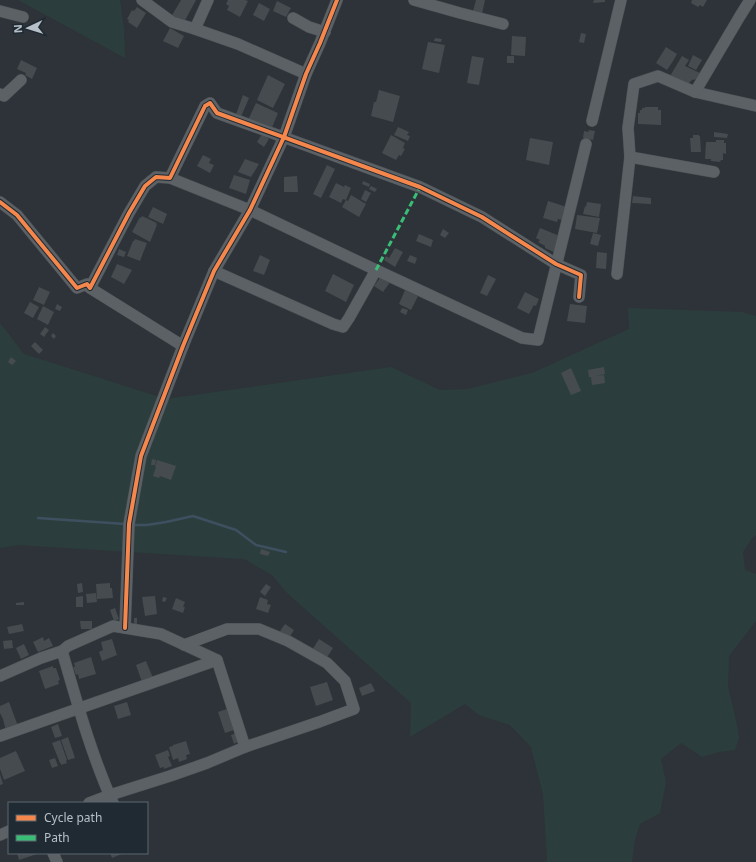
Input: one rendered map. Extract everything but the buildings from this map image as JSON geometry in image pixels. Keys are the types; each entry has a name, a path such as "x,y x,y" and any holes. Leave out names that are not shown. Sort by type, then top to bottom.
{"street":[{"path":"142,0 172,22 195,28 238,44 306,74"},
{"path":"195,28 208,0"},
{"path":"125,628 129,524 141,456 183,346 214,271 250,210 284,137 306,74 325,32 337,0"},
{"path":"414,0 504,24"},
{"path":"592,121 621,0"},
{"path":"695,92 750,0"},
{"path":"0,11 22,17"},
{"path":"293,18 309,27 325,32"},
{"path":"617,274 630,157 628,128 634,84 658,76 695,92 756,106"},
{"path":"0,94 4,96 21,80"},
{"path":"170,178 205,106 210,103 217,113 420,187 482,217 556,264 581,275 579,297"},
{"path":"90,288 129,213 145,186 156,177 170,178 250,210 522,338 538,340 586,144"},
{"path":"630,157 714,172"},
{"path":"0,202 17,215 77,288 87,284 90,288 183,346"},
{"path":"214,271 333,324 343,327 376,270"},
{"path":"0,676 62,651 68,646 113,626 161,634 217,660 245,747"},
{"path":"94,802 111,799 141,786 200,766 245,747 354,709 345,681 328,663 288,641 259,629 228,629 184,645"},
{"path":"62,651 98,768 111,799"},
{"path":"0,736 217,660"}],"green space":[{"path":"18,0 120,0 124,29 125,58"},
{"path":"628,308 742,312 756,316 756,535 752,538 743,552 745,570 756,574 756,621 729,656 728,687 739,738 735,750 719,752 702,757 681,743 661,759 666,782 660,813 640,824 635,839 632,862 546,862 543,794 531,747 510,725 479,715 465,704 410,737 411,703 287,593 272,575 244,559 18,545 0,548 0,323 24,354 166,399 391,367 440,390 468,389 532,373 629,329"}],"waterway":[{"path":"134,525 147,525 193,516 236,530 256,545 286,552"},
{"path":"38,518 125,524"}],"marked path":[{"path":"376,270 420,187"}],"cycle path":[{"path":"125,628 129,524 141,456 183,346 214,271 250,210 284,137 306,74 337,0"},
{"path":"0,202 17,215 77,288 87,284 90,288 129,213 145,186 156,177 170,178 205,106 210,103 217,113 420,187 482,217 556,264 581,275 579,297"}]}
